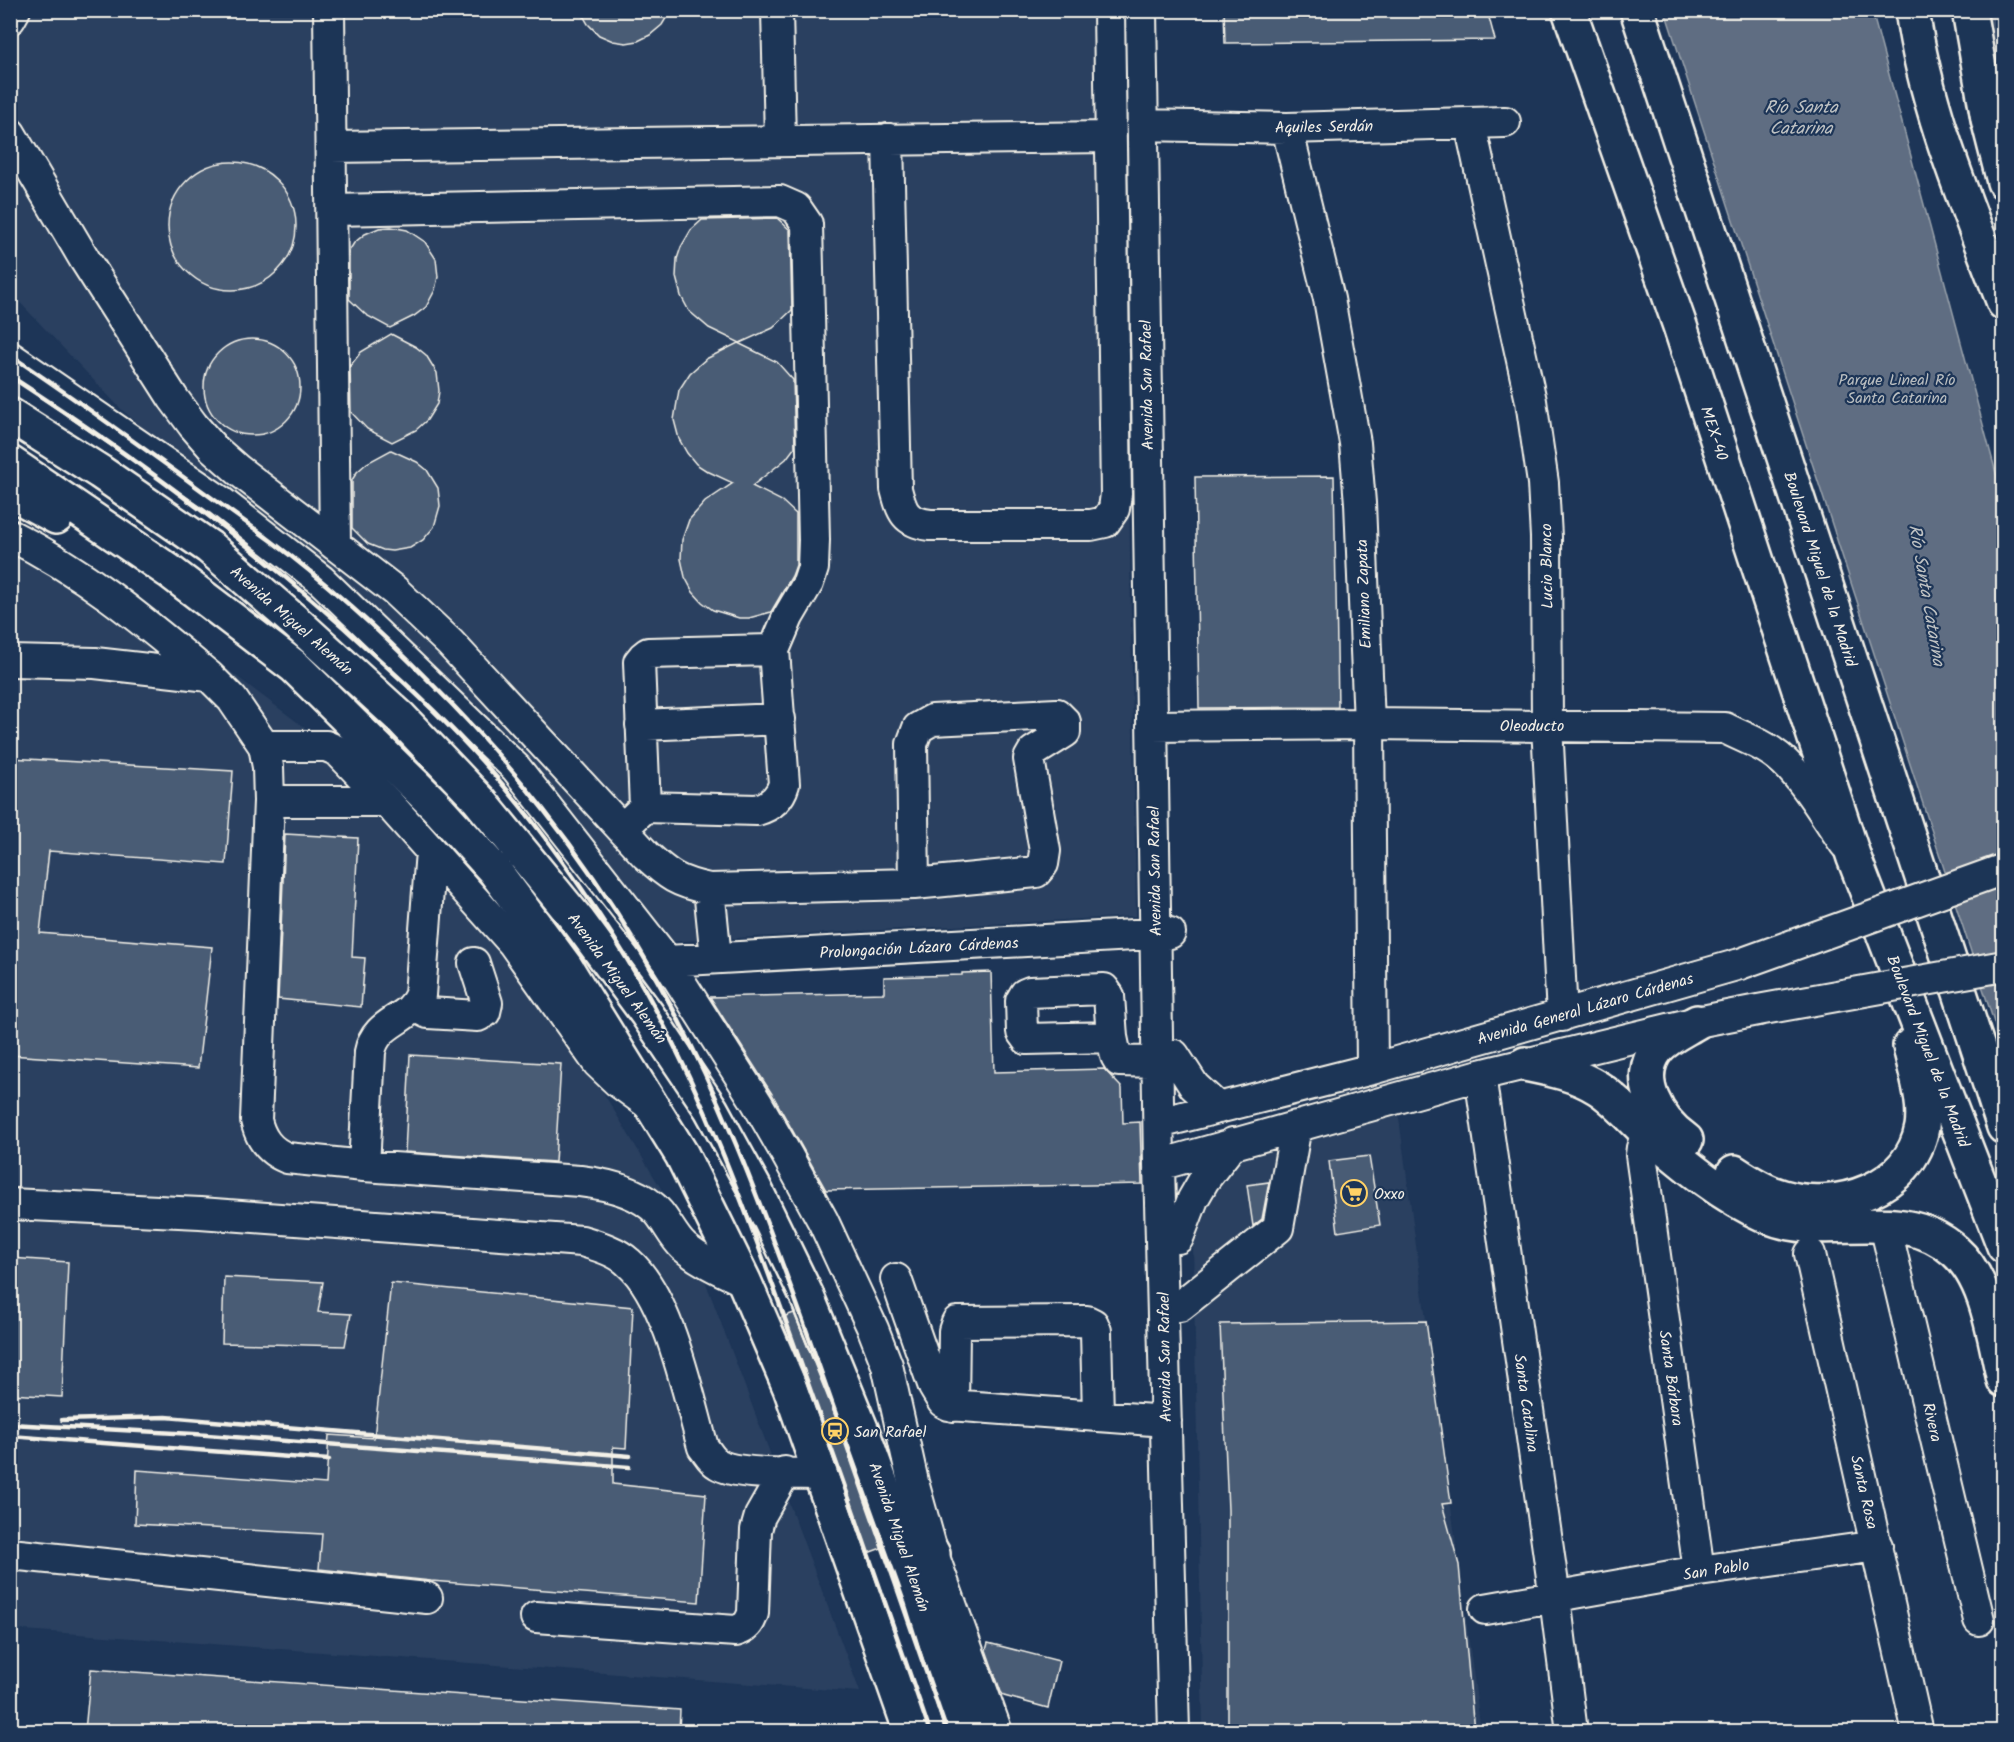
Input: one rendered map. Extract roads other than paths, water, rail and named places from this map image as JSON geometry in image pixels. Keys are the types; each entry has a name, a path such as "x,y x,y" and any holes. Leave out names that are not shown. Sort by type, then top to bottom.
{"highway":[{"name":"MEX-40","path":"1569,10 1680,326 1854,858"},
{"name":"Boulevard Miguel de la Madrid","path":"1637,10 2004,1127"},
{"path":"1912,10 1924,72 1941,132 2004,303"},
{"path":"1970,10 1988,119 2004,182"},
{"name":"Avenida Miguel Alemán","path":"10,416 100,472 209,548 298,624 401,718 479,800 600,950 647,1014 711,1109 755,1189 806,1294 864,1436 922,1597 964,1731"},
{"name":"Avenida Miguel Alemán","path":"10,463 170,571 296,667 435,805 494,870 565,966 682,1155 744,1281 790,1388 911,1725"},
{"path":"10,492 111,547 170,571"},
{"name":"Boulevard Miguel de la Madrid","path":"1854,858 2004,1246"},
{"path":"1525,1064 1567,1074 1600,1089 1661,1132 1749,1182 1783,1197 1815,1201 1868,1193 1883,1184 1909,1158 1922,1126 1922,1107 1898,968"},
{"path":"1697,1022 1659,1046 1650,1062 1649,1083 1661,1132 1686,1164 1728,1194 1768,1216 1800,1224 1906,1227 1934,1237 1953,1249 1971,1269 1989,1314 2004,1380"},
{"path":"864,1436 933,1554"}],"street":[{"path":"10,19 15,10"},
{"path":"329,10 335,544"},
{"path":"777,10 780,141"},
{"path":"888,140 896,489 905,514 911,520 930,525 1091,525 1105,522 1110,516 1115,501 1109,10"},
{"name":"Avenida San Rafael","path":"1141,10 1151,125 1168,1162 1166,1421 1174,1731"},
{"name":"Avenida San Rafael","path":"1151,125 1160,10"},
{"name":"Aquiles Serdán","path":"1151,125 1287,128 1506,122"},
{"name":"Lucio Blanco","path":"1470,124 1539,445 1546,537 1547,725 1562,1016"},
{"name":"Emiliano Zapata","path":"1287,128 1329,299 1355,443 1360,503 1369,724 1371,1069"},
{"path":"10,134 85,260 173,398 213,448 238,470 395,591 450,643 663,871 683,883 709,889 914,884 1036,872 1043,864 1045,851 1029,759 1033,752 1065,732 1065,722 1057,714 932,720 918,728 912,744 914,884"},
{"path":"332,147 1110,137"},
{"path":"332,210 780,201 796,208 807,224 813,559 808,583 788,617 774,650 784,784 782,794 769,807 757,810 645,807 622,829"},
{"name":"Avenida Miguel Alemán","path":"10,357 220,501 321,580 516,768 667,961 757,1103 788,1157 823,1221 873,1329 887,1365 913,1482 933,1554 997,1731"},
{"path":"10,535 65,565 125,606 209,676 232,699 264,746 268,767 269,801 255,1119 258,1132 269,1147 287,1158 364,1166 580,1181 614,1187 654,1208 682,1244 703,1261 744,1281"},
{"path":"645,807 639,662 643,657 648,653 774,650"},
{"path":"10,661 95,663 209,676"},
{"path":"641,725 780,719"},
{"name":"Oleoducto","path":"1160,725 1369,724 1725,728 1772,751 1784,761 1796,774 1854,858"},
{"path":"264,746 334,748 386,801 520,952 598,1063 617,1081 651,1105"},
{"path":"269,801 386,801"},
{"path":"364,1166 370,1052 373,1041 378,1033 414,1006 421,990 431,851"},
{"name":"Avenida General Lázaro Cárdenas","path":"1167,1121 1371,1069 1740,964 2004,869"},
{"path":"709,889 716,958"},
{"name":"Prolongación Lázaro Cárdenas","path":"667,961 1163,933"},
{"path":"414,1006 428,1013 478,1016 485,1012 487,1003 474,963"},
{"path":"1168,1162 1480,1075 1697,1022 2004,966"},
{"path":"1112,1037 1119,1061 1166,1058 1218,1108"},
{"name":"Santa Catalina","path":"1480,1075 1572,1731"},
{"path":"1180,1306 1278,1227 1296,1126"},
{"name":"Santa Bárbara","path":"1661,1132 1642,1146 1645,1185 1699,1571"},
{"path":"1178,1238 1193,1199 1204,1180 1233,1143"},
{"name":"Avenida San Rafael","path":"1168,1162 1178,1238 1190,1731"},
{"path":"1645,1185 1659,1169 1676,1162 1686,1164"},
{"path":"10,1204 200,1213 582,1241 607,1250 628,1262 648,1286 666,1321 703,1447 711,1459 725,1468 820,1474"},
{"name":"Rivera","path":"1885,1225 1978,1620"},
{"name":"Santa Rosa","path":"1810,1254 1918,1731"},
{"path":"896,1279 934,1387 943,1401 953,1406 1166,1421"},
{"path":"953,1406 954,1331 957,1322 1087,1321 1093,1324 1096,1331 1098,1416"},
{"path":"536,1617 736,1631 742,1629 747,1625 753,1613 755,1538 758,1522 785,1473"},
{"name":"San Pablo","path":"1485,1609 1699,1571 1877,1546"},
{"path":"10,1554 428,1598"}],"water":[{"name":"Río Santa Catarina","path":"1665,11 1872,11 2003,499 2003,1050"}],"railway":[{"path":"10,355 260,532 353,608 413,664 488,743 543,809 593,877 638,947 665,995 691,1044 736,1144 795,1297 947,1732"},
{"path":"10,376 152,473 243,542 287,578 415,693 443,719 502,784 541,832 594,907 653,1005 700,1100 721,1149 777,1297 930,1732"},
{"path":"62,1420 166,1417 630,1456"},
{"path":"10,1424 194,1434 629,1467"},
{"path":"10,1436 329,1460"}],"place":[{"name":"Oxxo","path":"1354,1193"},
{"name":"San Rafael","path":"835,1431"}],"park label":[{"name":"Parque Lineal Río Santa Catarina","path":"1897,388"}]}
